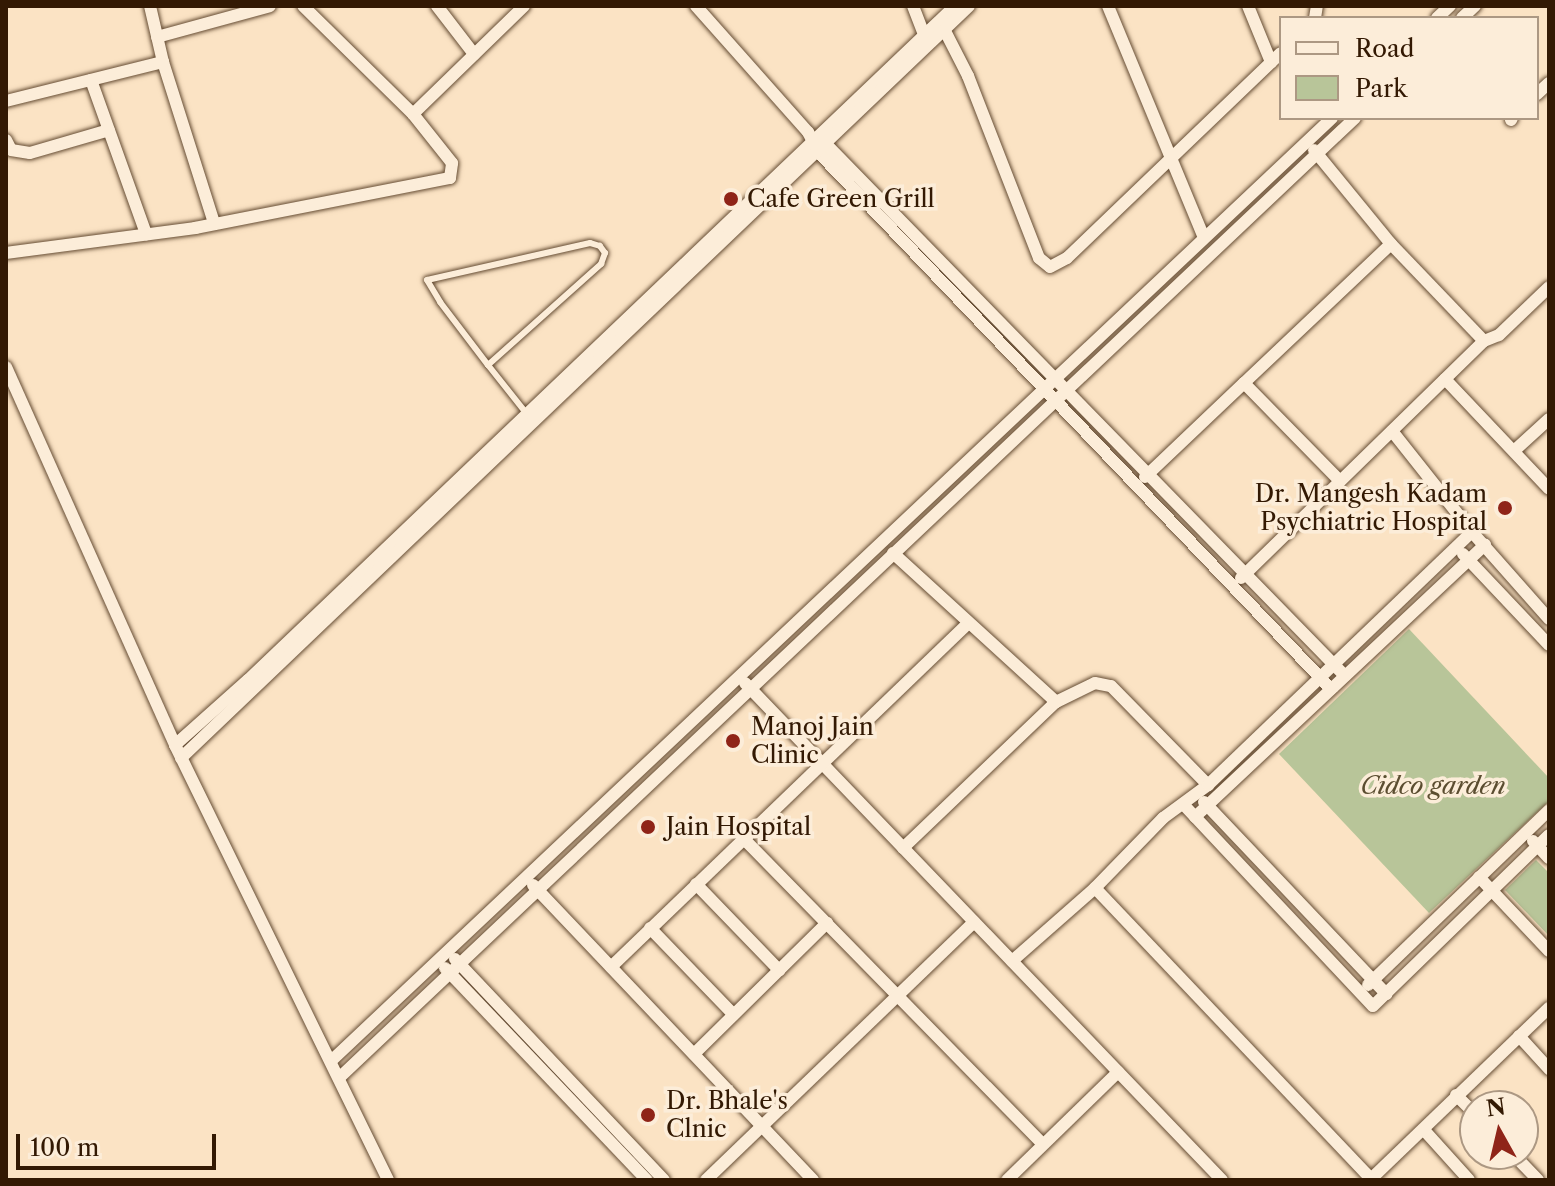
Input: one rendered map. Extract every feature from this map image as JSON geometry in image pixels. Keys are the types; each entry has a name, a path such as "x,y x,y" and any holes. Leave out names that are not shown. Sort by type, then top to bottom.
{"street":[{"path":"150,6 163,62 214,223"},
{"path":"157,37 270,6"},
{"path":"6,253 214,223 450,178 452,163 413,114 303,6"},
{"path":"437,6 474,54"},
{"path":"413,114 524,6"},
{"path":"696,6 817,141 1049,382 1065,389 1345,676"},
{"path":"913,6 924,35"},
{"path":"181,758 955,6"},
{"path":"817,141 969,6"},
{"path":"1108,6 1203,235"},
{"path":"1248,6 1271,62"},
{"path":"944,29 968,76 1043,265 1055,266 1067,258 1279,55"},
{"path":"6,101 163,62"},
{"path":"91,80 146,234"},
{"path":"331,1061 1203,235 1330,120"},
{"path":"339,1078 1353,120"},
{"path":"6,140 11,150 30,153 109,130"},
{"path":"1306,142 1391,244 1484,341"},
{"path":"1137,485 1391,244"},
{"path":"1233,586 1484,341 1499,335 1549,287"},
{"path":"6,367 181,758 388,1180"},
{"path":"1445,379 1549,489"},
{"path":"1049,382 1055,399 1331,689"},
{"path":"1244,383 1340,481"},
{"path":"175,745 531,419"},
{"path":"1515,450 1549,419"},
{"path":"1392,431 1472,532 1549,619"},
{"path":"931,493 942,506"},
{"path":"1012,961 1095,888 1163,818 1203,789 1472,532"},
{"path":"1195,817 1485,545"},
{"path":"1456,547 1548,642"},
{"path":"893,553 1056,702"},
{"path":"611,967 968,623"},
{"path":"738,676 1222,1180"},
{"path":"903,848 1056,702 1095,683 1111,686 1203,789 1208,806 1386,994"},
{"path":"1183,804 1373,1006 1549,835"},
{"path":"1360,992 1549,810"},
{"path":"1525,833 1549,858"},
{"path":"744,839 1042,1143"},
{"path":"525,877 813,1180"},
{"path":"1479,877 1549,951"},
{"path":"696,884 779,970"},
{"path":"1095,888 1371,1180 1549,1008"},
{"path":"706,1180 974,922"},
{"path":"694,1054 827,923"},
{"path":"650,928 733,1014"},
{"path":"443,956 664,1180"},
{"path":"455,968 647,1180"},
{"path":"1519,1036 1549,1069"},
{"path":"1007,1180 1118,1072"},
{"path":"1456,1095 1459,1098"},
{"path":"1424,1130 1469,1180"},
{"path":"1019,1170 1029,1180"}],"lane":[{"path":"488,365 601,264 605,253 600,246 590,243 429,277 427,285 488,365 531,419"}],"green space":[{"name":"Cidco garden","path":"1409,629 1549,778 1549,801 1429,913 1279,754"},
{"path":"1536,860 1549,873 1549,936 1505,890"}],"place":[{"name":"Cafe Green Grill","path":"731,199"},
{"name":"Dr. Mangesh Kadam Psychiatric Hospital","path":"1505,508"},
{"name":"Manoj Jain Clinic","path":"733,741"},
{"name":"Jain Hospital","path":"648,827"},
{"name":"Dr. Bhale's Clnic","path":"648,1115"}]}
